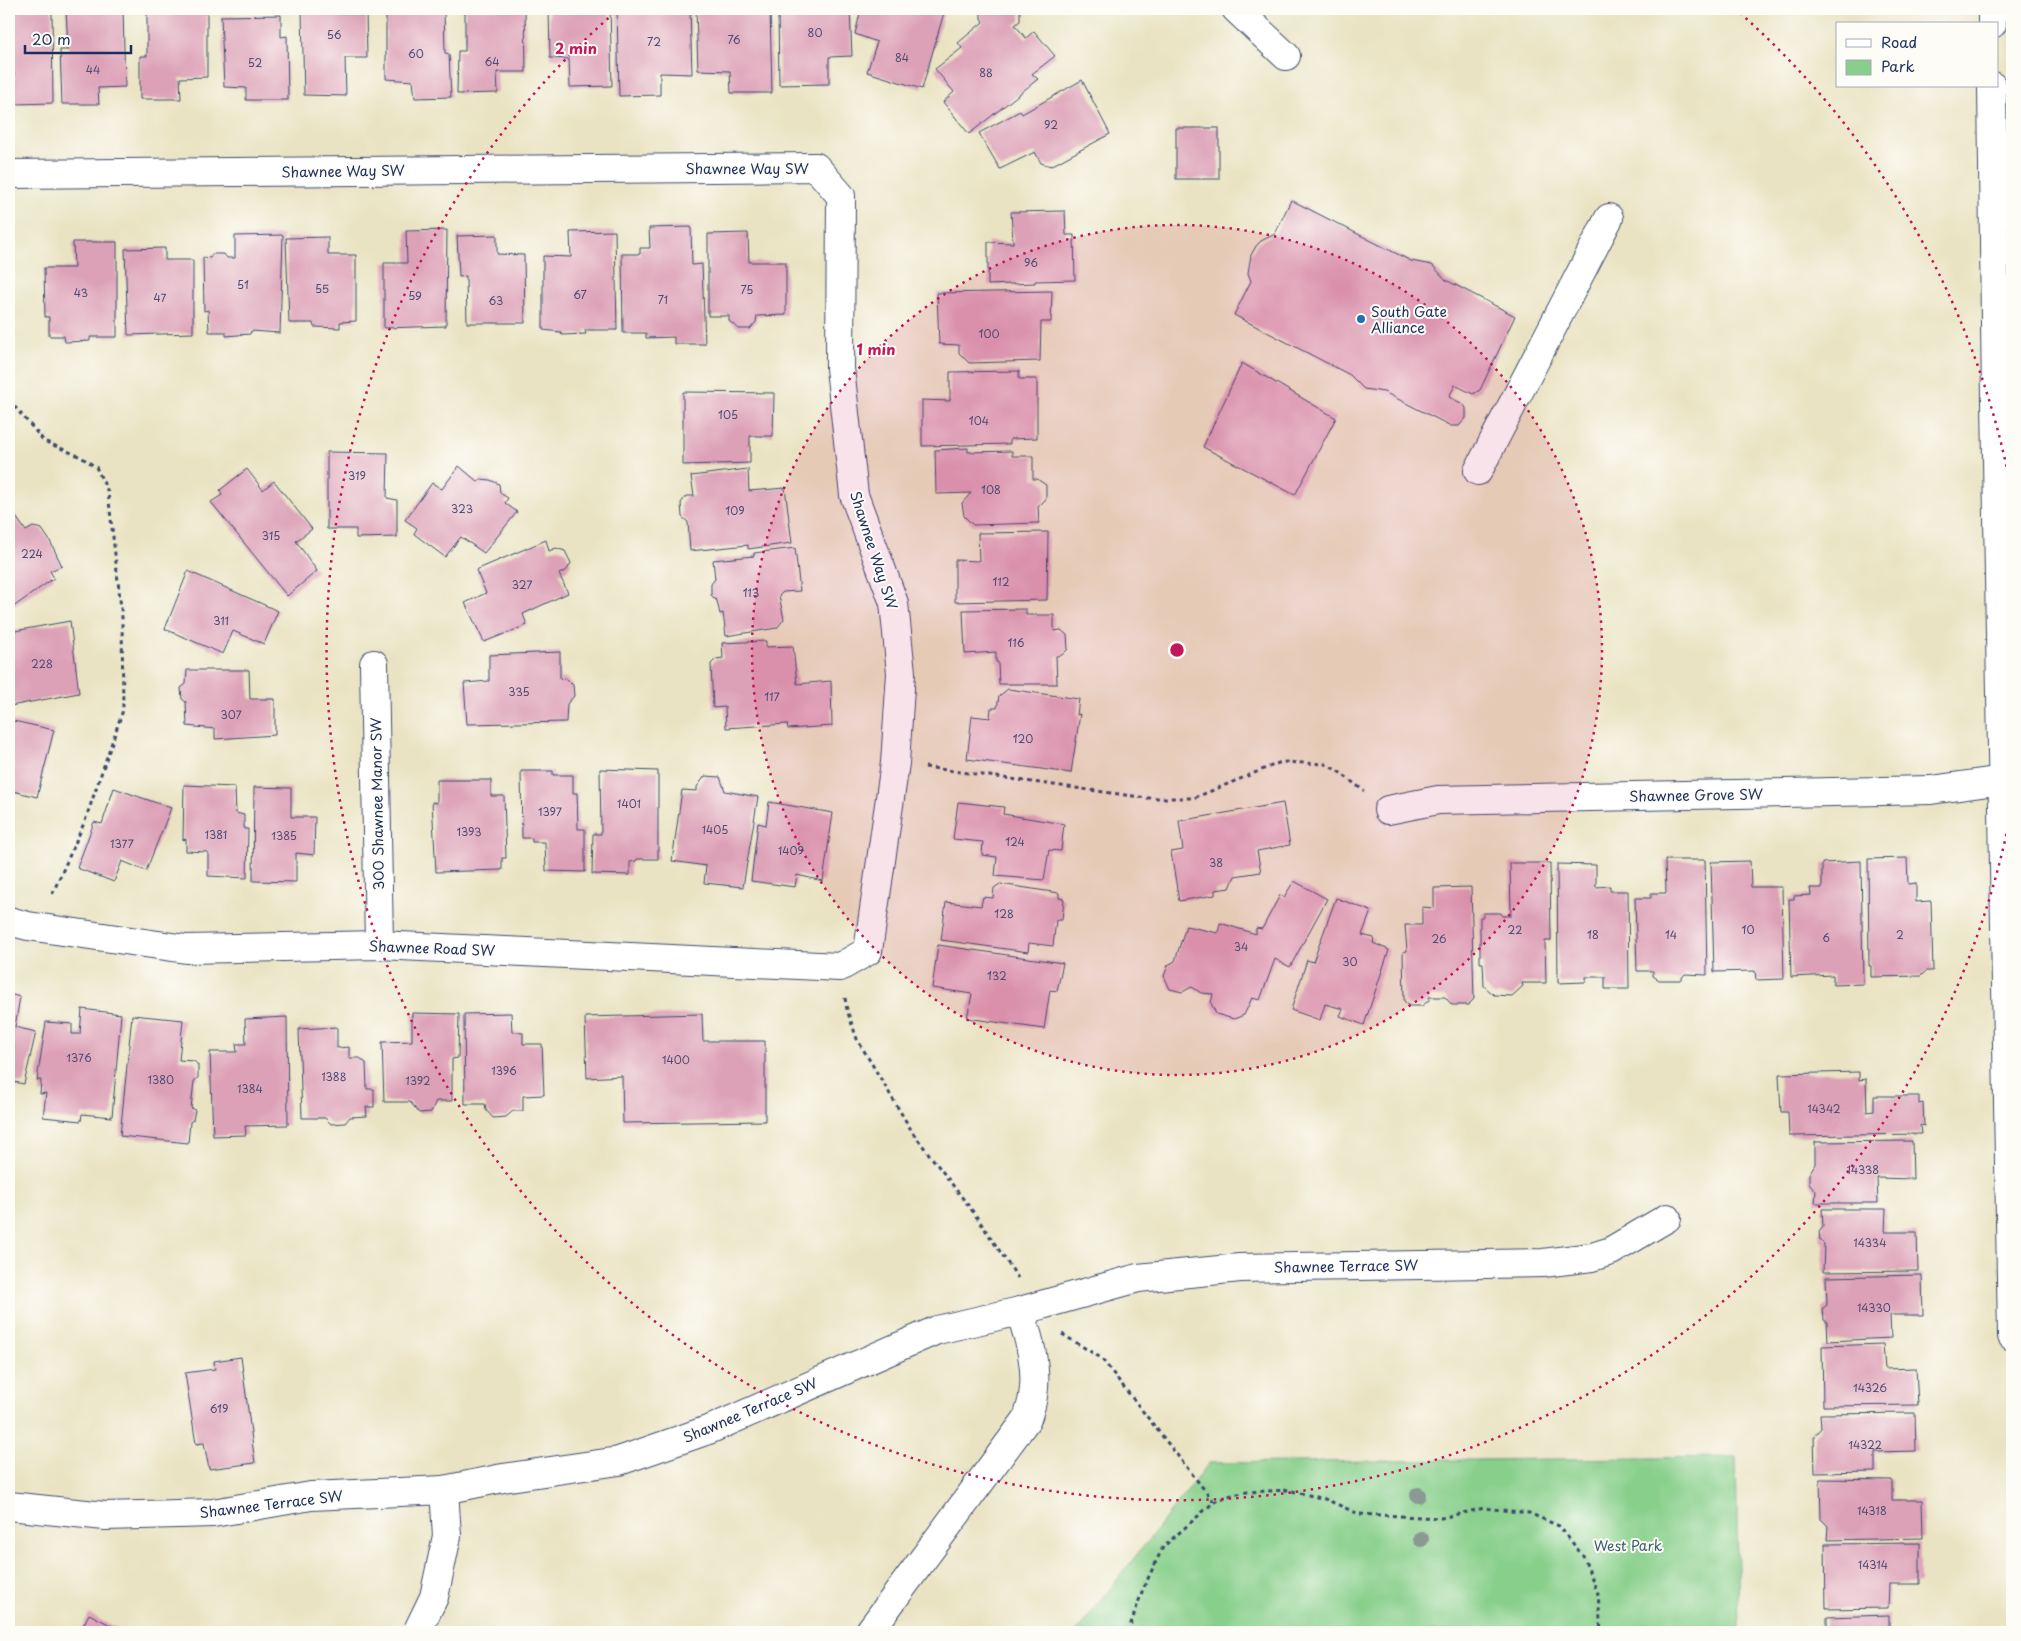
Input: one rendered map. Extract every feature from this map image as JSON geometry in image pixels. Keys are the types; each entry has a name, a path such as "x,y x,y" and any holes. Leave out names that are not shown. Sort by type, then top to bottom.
{"street":[{"path":"1236,9 1286,56"},
{"path":"1992,9 1992,22"},
{"path":"1992,88 2005,459 2003,780 2012,1336"},
{"name":"Shawnee Way SW","path":"9,174 816,167 841,196 840,368 854,495 894,603 901,673 895,763 868,951 847,964"},
{"path":"1478,471 1609,218"},
{"name":"300 Shawnee Manor SW","path":"374,664 379,945"},
{"name":"Shawnee Grove SW","path":"1388,810 1438,800 1931,790 2003,780"},
{"name":"Shawnee Road SW","path":"9,921 38,928 186,949 379,945 847,964"},
{"name":"Shawnee Terrace SW","path":"9,1506 105,1516 212,1513 311,1496 444,1490 484,1481 619,1461 711,1430 937,1330 1029,1308 1138,1278 1240,1268 1543,1263 1592,1257 1611,1251 1667,1218"},
{"path":"869,1632 1026,1419 1033,1397 1034,1371 1029,1340 1029,1308"},
{"path":"417,1632 434,1597 447,1536 444,1490"}],"path":[{"path":"9,400 44,442 81,457 96,467 108,492 122,618 123,710 85,821 38,928"},
{"path":"895,763 1147,798 1194,798 1281,762 1325,764 1338,771 1388,810"},
{"path":"847,964 847,1010 857,1038 913,1133 974,1213 1029,1308 1055,1330 1101,1358 1214,1502"},
{"path":"1128,1632 1143,1589 1163,1547 1214,1502 1228,1496 1247,1492 1288,1490 1325,1498 1359,1514 1442,1518 1484,1508 1529,1513 1559,1526 1583,1556 1598,1594 1601,1632"}],"green space":[{"name":"West Park","path":"1736,1457 1739,1632 1076,1632 1209,1463"}],"building":[{"path":"9,9 52,9 53,103 15,104 14,73 9,73"},
{"path":"66,9 123,9 125,87 98,88 99,104 62,104 60,50 68,50"},
{"path":"386,9 444,9 445,53 449,54 451,97 415,98 413,81 386,79"},
{"path":"465,9 525,9 526,72 497,72 498,93 457,94 458,51 465,51"},
{"path":"549,9 610,9 612,86 570,87 569,59 550,58"},
{"path":"617,9 690,9 692,74 660,73 660,95 619,96"},
{"path":"696,9 770,9 772,93 731,93 730,71 698,70"},
{"path":"778,9 850,9 852,56 829,57 829,84 779,85"},
{"path":"861,9 945,9 922,89 867,72 877,42 855,34"},
{"path":"981,9 1020,9 1020,21 1015,25 1026,38 1034,31 1055,56 1032,74 1038,79 969,134 943,102 954,92 935,69 962,48 958,43 983,22"},
{"path":"302,10 366,10 367,58 345,58 346,96 304,95"},
{"path":"147,11 207,11 207,77 180,78 181,99 140,99 140,56 147,56"},
{"path":"281,15 281,37 287,36 288,100 246,100 246,88 224,87 221,16"},
{"path":"1082,80 1110,134 1051,166 1041,163 1035,152 1000,169 979,133 1020,111 1022,114"},
{"path":"1176,128 1219,128 1219,179 1176,179"},
{"name":"South Gate Alliance","path":"1291,200 1411,261 1432,265 1446,280 1515,316 1480,390 1473,394 1455,385 1449,397 1463,404 1466,408 1466,418 1459,426 1451,426 1384,392 1364,389 1350,375 1234,315 1251,281 1248,273 1251,255 1261,241 1275,234"},
{"path":"1065,211 1066,235 1074,235 1075,280 988,285 988,242 1013,243 1011,212"},
{"path":"691,227 692,265 702,264 705,344 674,344 674,337 646,338 646,333 623,333 622,254 640,254 640,248 650,248 649,228"},
{"path":"447,230 446,326 384,328 384,263 407,263 406,231"},
{"path":"615,231 617,330 585,330 586,334 562,335 561,332 543,330 543,256 571,257 570,232"},
{"path":"748,233 749,262 786,262 786,315 757,316 756,322 750,329 739,329 729,321 729,316 708,316 708,234"},
{"path":"283,235 280,333 251,331 250,334 226,336 226,332 209,332 208,310 204,311 203,257 210,258 212,254 224,254 227,258 235,258 235,236"},
{"path":"497,235 497,254 524,255 525,323 467,323 466,276 459,277 457,236"},
{"path":"328,237 328,255 356,255 356,321 340,322 340,328 314,327 313,323 289,323 286,238"},
{"path":"73,242 117,242 117,337 90,337 90,341 65,342 64,336 49,336 49,317 45,317 44,268 74,268"},
{"path":"165,248 165,260 193,260 193,333 128,335 125,249"},
{"path":"1052,291 1051,322 1041,322 1040,361 969,363 959,353 959,345 939,344 937,293"},
{"path":"1242,363 1336,418 1295,495 1203,447"},
{"path":"1019,371 1019,379 1037,379 1037,438 1010,439 1010,444 922,446 922,400 950,401 950,372"},
{"path":"683,392 774,393 773,436 750,436 750,463 683,465"},
{"path":"968,448 968,452 1012,451 1012,456 1033,456 1033,479 1037,479 1046,485 1046,499 1038,507 1039,523 973,525 964,516 962,503 971,493 936,494 935,450"},
{"path":"327,452 388,453 387,498 397,500 397,537 356,538 356,529 327,529"},
{"path":"459,466 478,482 481,479 499,484 500,493 508,498 505,503 517,512 484,553 461,537 445,557 414,534 417,528 405,520 432,483 442,489"},
{"path":"247,469 263,490 274,481 312,529 296,541 317,571 287,596 211,502 222,495 220,490"},
{"path":"748,469 749,491 785,488 792,543 748,549 748,545 690,551 688,522 682,517 681,503 686,496 694,496 691,476"},
{"path":"14,514 26,531 33,527 42,529 62,566 50,571 54,578 9,610 9,517"},
{"path":"1048,532 1047,600 955,602 955,560 979,561 978,533"},
{"path":"546,540 549,551 556,548 565,551 571,563 567,570 559,574 568,593 523,614 527,625 484,642 465,603 486,593 476,570"},
{"path":"795,548 800,591 783,592 779,596 784,619 777,628 726,636 723,613 720,614 717,601 711,595 711,584 715,579 713,560 754,556 754,553"},
{"path":"188,571 278,611 264,644 233,631 223,654 165,629"},
{"path":"1026,609 1026,615 1054,615 1054,631 1061,630 1067,635 1068,649 1062,655 1056,656 1057,684 999,684 996,652 965,654 963,610"},
{"path":"70,621 79,693 10,706 9,632"},
{"path":"766,641 766,647 793,646 797,684 831,681 832,726 788,729 787,724 726,728 725,707 713,708 711,664 716,659 723,658 722,643"},
{"path":"560,652 560,679 566,678 573,685 574,696 567,704 566,722 467,724 464,683 489,681 489,655"},
{"path":"187,670 249,670 250,699 275,699 275,735 215,739 215,729 187,726 186,702 182,699 181,688 186,684"},
{"path":"1008,689 1079,699 1077,715 1080,714 1071,773 967,759 972,716 990,718 991,708 997,708 999,696"},
{"path":"9,720 54,730 37,797 9,790"},
{"path":"600,769 658,771 658,859 637,859 630,862 630,875 592,874 593,834 601,834"},
{"path":"521,771 553,771 553,775 573,775 573,793 577,793 578,829 585,829 585,872 546,871 545,842 532,842 532,838 522,838"},
{"path":"705,776 720,777 725,791 758,797 743,887 704,883 706,866 672,861 682,790 697,791 697,787"},
{"path":"437,780 491,780 491,796 504,796 506,858 502,858 502,870 436,872 432,802 437,803"},
{"path":"184,785 235,787 236,813 244,815 244,829 248,829 247,878 208,876 208,852 186,851 186,839 183,840"},
{"path":"254,787 291,788 291,817 315,817 314,855 296,853 296,882 253,881"},
{"path":"114,788 171,808 146,871 122,861 114,882 77,868 94,822 102,824"},
{"path":"9,801 14,802 10,828 9,828"},
{"path":"769,802 833,813 823,881 797,875 795,887 751,881 758,823 766,825"},
{"path":"958,802 1004,807 1003,814 1064,824 1061,851 1049,850 1044,880 995,876 997,857 982,855 983,842 953,839"},
{"path":"1283,803 1290,845 1257,851 1261,872 1235,876 1230,888 1215,890 1215,895 1179,901 1171,852 1183,850 1179,821"},
{"path":"1907,858 1908,884 1916,883 1916,902 1931,901 1933,971 1926,971 1921,976 1871,977 1871,966 1869,966 1868,859"},
{"path":"1665,860 1705,860 1707,975 1685,974 1680,980 1659,980 1653,976 1653,971 1637,971 1635,898 1651,898 1651,893 1666,893"},
{"path":"1750,861 1751,887 1782,887 1784,979 1756,980 1755,971 1714,972 1711,862"},
{"path":"1861,861 1863,984 1833,985 1833,975 1791,977 1789,899 1794,899 1794,896 1811,895 1810,888 1822,888 1822,863"},
{"path":"1510,863 1550,863 1551,941 1545,941 1546,983 1522,983 1523,986 1512,996 1494,995 1484,986 1483,963 1480,963 1480,917 1483,917 1483,913 1501,913 1502,916 1511,916"},
{"path":"1557,864 1596,865 1596,887 1610,886 1610,891 1628,891 1629,989 1605,989 1605,977 1586,977 1586,982 1558,983"},
{"path":"1294,881 1327,899 1290,967 1275,959 1260,1000 1252,998 1244,1015 1234,1019 1216,1014 1211,1003 1213,994 1201,993 1192,987 1182,992 1170,989 1164,976 1168,965 1175,961 1186,926 1218,933 1220,923 1256,934 1256,928 1262,929 1280,895 1284,897"},
{"path":"1000,884 1059,893 1059,898 1064,899 1062,920 1056,920 1053,946 1029,943 1028,952 941,940 946,902 981,906 983,897 993,898 994,888"},
{"path":"1471,887 1474,999 1468,1005 1452,1005 1445,997 1429,997 1429,1000 1422,1006 1409,1006 1404,1001 1403,952 1407,951 1405,925 1422,925 1422,907 1434,908 1434,888"},
{"path":"1336,898 1371,911 1362,935 1374,938 1373,943 1389,950 1364,1025 1340,1016 1343,1009 1325,1004 1320,1020 1291,1010 1307,960 1313,962"},
{"path":"938,945 1063,963 1057,991 1050,990 1044,1029 967,1018 972,994 932,988"},
{"path":"9,994 20,997 15,1027 36,1032 24,1084 9,1081"},
{"path":"82,1009 121,1014 112,1117 82,1114 81,1121 43,1117 46,1093 40,1094 41,1080 37,1080 46,1022 72,1024 72,1034 80,1034"},
{"path":"412,1013 459,1014 458,1058 452,1059 452,1101 436,1101 431,1112 419,1113 410,1102 384,1102 382,1042 412,1041"},
{"path":"511,1013 512,1032 523,1033 523,1044 542,1044 544,1095 523,1096 523,1111 513,1111 506,1117 493,1118 486,1110 485,1104 465,1104 464,1014"},
{"path":"702,1014 703,1041 765,1041 765,1121 623,1123 622,1076 587,1078 585,1017"},
{"path":"132,1015 183,1020 179,1060 194,1061 198,1065 198,1078 194,1081 191,1108 195,1110 193,1120 190,1122 188,1143 120,1136"},
{"path":"287,1017 288,1125 245,1126 246,1135 213,1136 210,1052 237,1052 236,1044 246,1044 245,1019"},
{"path":"337,1027 337,1048 349,1047 349,1058 360,1058 366,1063 367,1089 374,1089 374,1107 366,1107 367,1116 350,1117 345,1123 331,1124 325,1118 302,1118 299,1029"},
{"path":"1859,1072 1859,1080 1866,1079 1867,1112 1874,1111 1874,1096 1919,1096 1919,1104 1923,1103 1924,1126 1920,1125 1921,1134 1789,1136 1788,1112 1781,1112 1779,1074"},
{"path":"1912,1141 1913,1179 1877,1178 1878,1203 1815,1203 1816,1191 1809,1183 1809,1174 1815,1164 1815,1142"},
{"path":"1822,1209 1886,1209 1885,1232 1917,1232 1918,1271 1823,1272 1824,1244 1820,1240 1819,1232 1823,1227"},
{"path":"1922,1275 1923,1315 1890,1315 1891,1338 1828,1341 1827,1322 1824,1320 1823,1308 1827,1305 1826,1277"},
{"path":"1883,1344 1885,1369 1916,1368 1918,1405 1823,1406 1822,1346"},
{"path":"241,1357 255,1463 209,1469 204,1443 196,1444 185,1373 215,1369 214,1361"},
{"path":"1915,1413 1916,1451 1875,1452 1875,1472 1815,1473 1814,1436 1821,1428 1820,1414"},
{"path":"1820,1479 1892,1480 1892,1500 1922,1500 1923,1538 1827,1540 1828,1526 1821,1519"},
{"path":"1920,1543 1920,1584 1889,1584 1888,1608 1826,1609 1825,1544"},
{"path":"89,1614 124,1632 80,1632"},
{"path":"1889,1615 1889,1632 1827,1632 1827,1617"}],"place":[{"name":"South Gate Alliance","path":"1361,319"}]}
